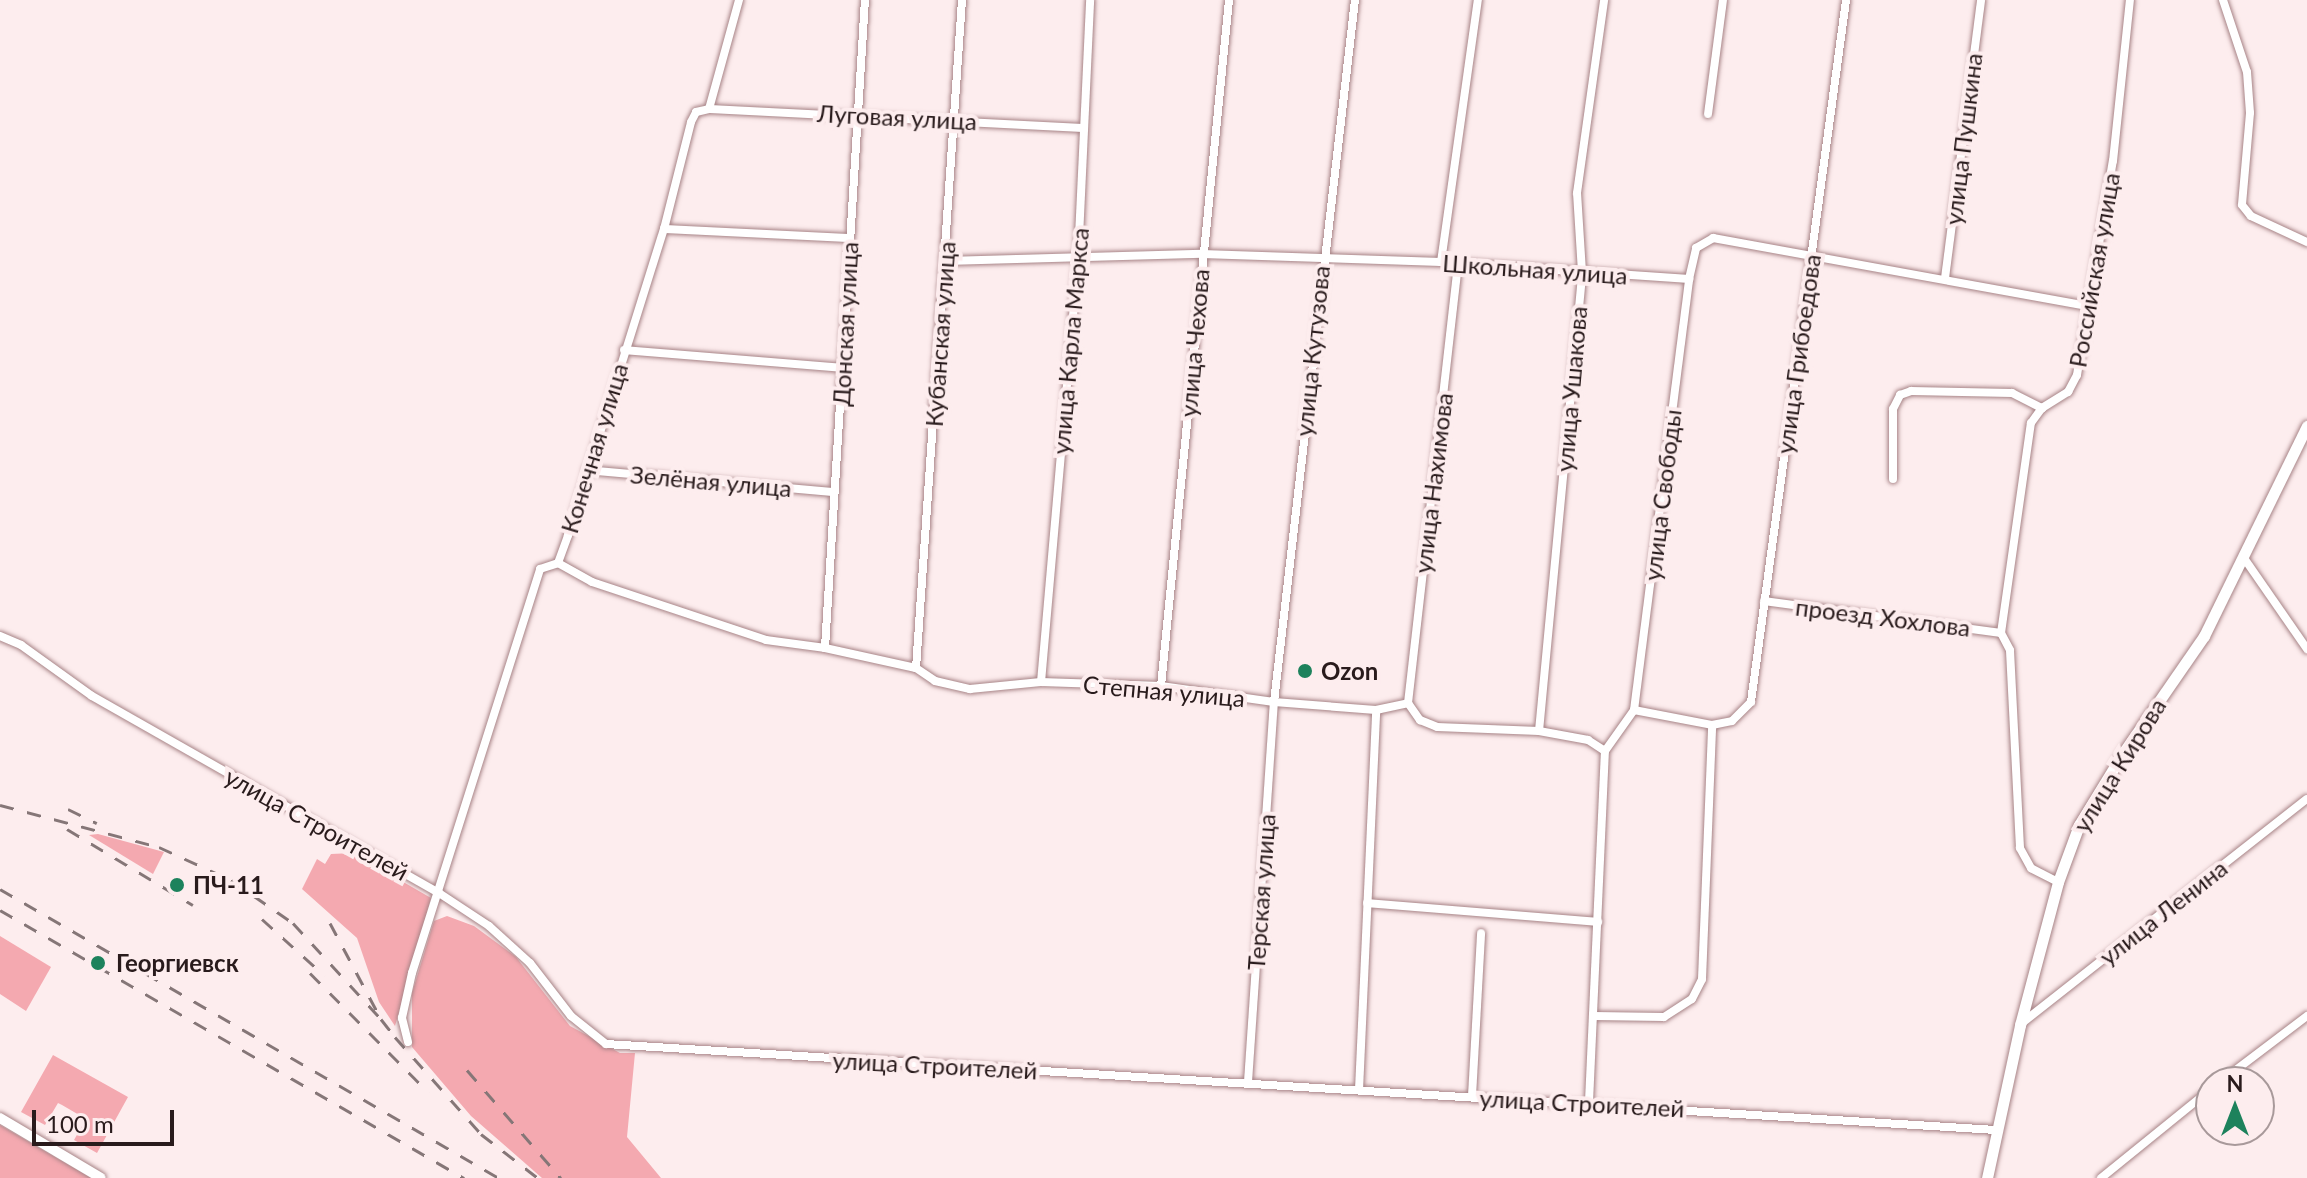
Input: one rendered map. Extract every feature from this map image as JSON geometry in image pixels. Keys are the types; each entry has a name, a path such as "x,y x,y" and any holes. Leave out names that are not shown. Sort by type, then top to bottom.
{"main road":[{"name":"улица Кирова","path":"1987,1178 2020,1025 2058,882 2090,806 2204,636 2307,426"}],"street":[{"name":"Конечная улица","path":"439,893 540,569 558,563 664,229 691,122 696,112 709,109 739,0"},
{"name":"Донская улица","path":"825,648 865,0"},
{"name":"Кубанская улица","path":"916,668 962,0"},
{"name":"улица Карла Маркса","path":"1041,682 1078,258 1090,0"},
{"name":"улица Чехова","path":"1161,686 1229,0"},
{"name":"улица Кутузова","path":"1274,702 1322,260 1355,0"},
{"path":"1441,262 1478,0"},
{"name":"улица Ушакова","path":"1539,731 1582,272 1577,193 1604,0"},
{"path":"1708,114 1723,0"},
{"name":"улица Грибоедова","path":"1712,725 1732,721 1748,708 1846,0"},
{"name":"улица Пушкина","path":"1945,278 1981,0"},
{"name":"Российская улица","path":"2058,882 2031,868 2020,848 2010,650 2001,633 2031,423 2042,408 2068,392 2077,375 2113,161 2130,0"},
{"path":"2223,0 2247,72 2250,113 2242,205 2251,216 2307,242"},
{"name":"Луговая улица","path":"709,109 1084,128"},
{"path":"664,229 849,238"},
{"path":"1689,279 1696,248 1706,239 1945,278 2089,306"},
{"name":"Школьная улица","path":"946,261 1202,254 1441,262 1689,279"},
{"name":"улица Нахимова","path":"1408,703 1458,263"},
{"name":"улица Свободы","path":"1634,710 1689,279"},
{"path":"624,350 843,368"},
{"path":"1893,479 1893,409 1900,395 1911,391 2012,393 2042,408"},
{"name":"Зелёная улица","path":"587,470 834,492"},
{"path":"2244,558 2307,649"},
{"name":"Степная улица","path":"558,563 592,582 766,640 825,648 916,668 935,681 970,689 1041,682 1161,686 1274,702 1376,710 1408,703"},
{"name":"проезд Хохлова","path":"1764,601 2001,633"},
{"name":"улица Строителей","path":"0,636 21,645 92,696 139,724 439,893 499,935 530,963 571,1016 606,1044 1589,1102 1998,1130"},
{"name":"Терская улица","path":"1248,1082 1274,702"},
{"path":"1408,703 1420,720 1437,727 1539,731 1588,740 1605,751"},
{"path":"1359,1090 1376,710"},
{"path":"1589,1102 1605,751 1634,710 1712,725 1702,979 1692,999 1664,1017 1594,1016"},
{"name":"улица Ленина","path":"2020,1025 2307,799"},
{"path":"408,1042 402,1030 404,1004 439,893"},
{"path":"1367,903 1598,922"},
{"path":"1472,1096 1481,933"},
{"path":"2241,1066 2307,1016"},
{"path":"2101,1178 2195,1102"},
{"path":"0,1118 101,1178"}],"shaded area":[{"path":"98,834 164,852 153,874 89,835"},
{"path":"353,853 431,898 395,1026 379,1002 357,938 302,889 317,859 325,864 331,854"},
{"path":"447,916 474,926 516,957 570,1026 620,1053 635,1053 627,1137 661,1178 542,1178 471,1116 412,1047 412,993 434,921"},
{"path":"0,936 51,967 26,1011 0,994"},
{"path":"53,1055 128,1097 97,1153 74,1140 86,1119 62,1105 58,1103 45,1125 21,1112"},
{"path":"0,1125 48,1153 91,1178 0,1178"}],"railway":[{"path":"0,805 159,847 231,880 293,923 381,1019"},
{"path":"68,809 97,823"},
{"path":"67,829 193,905"},
{"path":"0,889 499,1178"},
{"path":"0,910 464,1178"},
{"path":"262,919 324,975"},
{"path":"330,923 381,1019 395,1037 481,1134 538,1178"},
{"path":"310,973 428,1092"},
{"path":"467,1070 561,1178"}],"place":[{"name":"Ozon","path":"1305,671"},
{"name":"ПЧ-11","path":"177,885"},
{"name":"Георгиевск","path":"98,963"}]}
